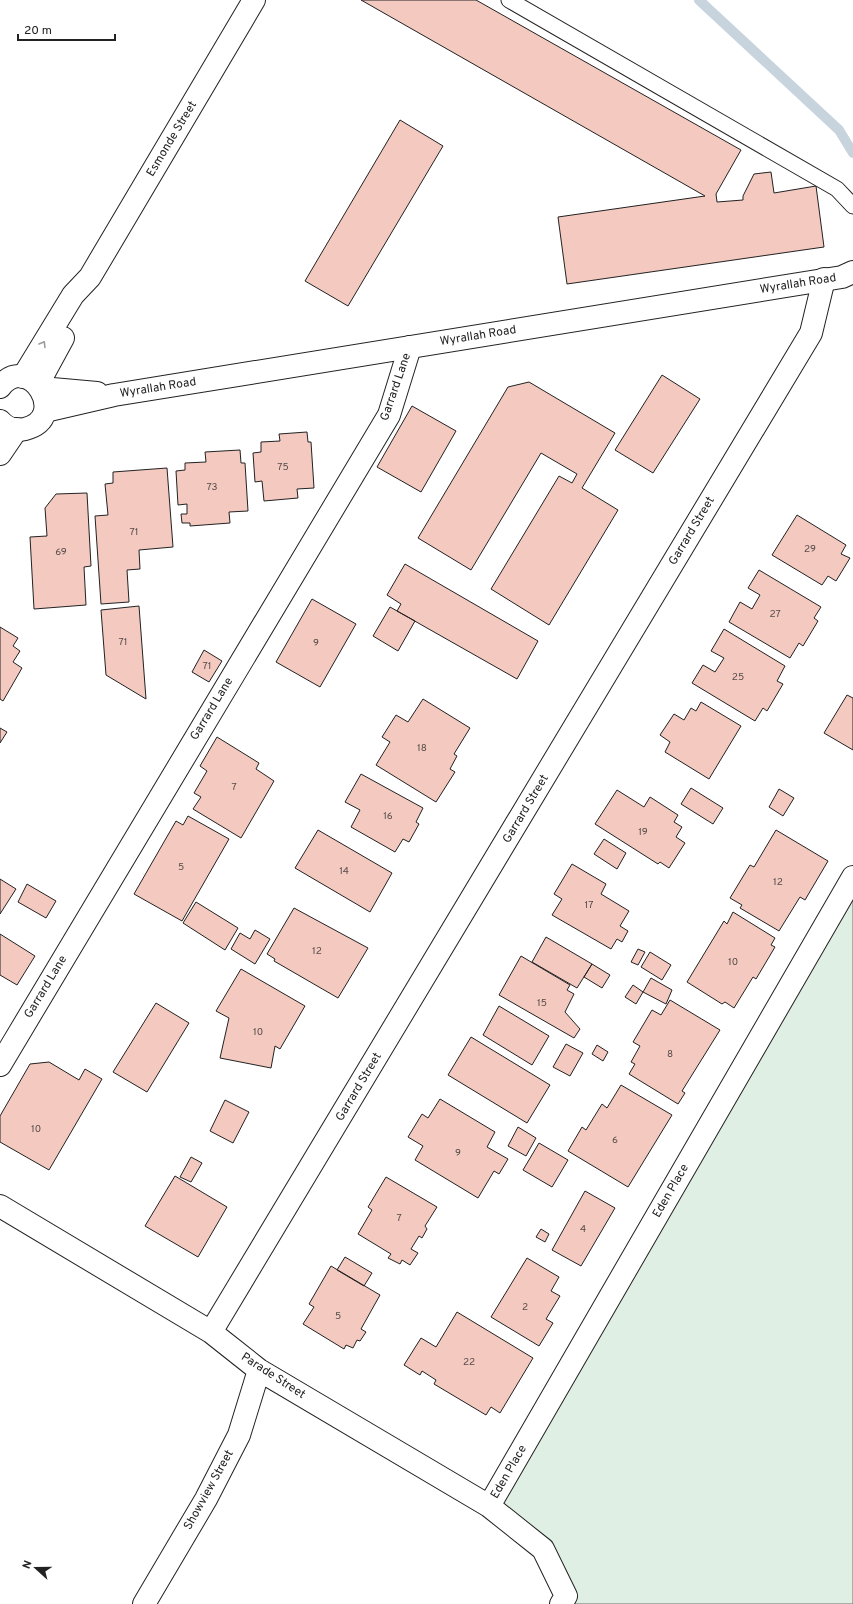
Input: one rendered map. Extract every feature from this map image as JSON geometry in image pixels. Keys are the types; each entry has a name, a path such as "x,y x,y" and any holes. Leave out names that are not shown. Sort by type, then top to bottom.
{"street":[{"name":"Esmonde Street","path":"34,383 73,295 90,277 254,0"},
{"name":"Wyrallah Road","path":"45,412 114,395 843,277"},
{"name":"Garrard Street","path":"211,1332 811,333 843,277"},
{"name":"Garrard Lane","path":"0,1065 389,415 410,347"},
{"name":"Wyrallah Road","path":"0,387 8,380 114,395"},
{"path":"0,454 5,424 31,427 37,423 45,412 46,402 34,383"},
{"name":"Eden Place","path":"490,1506 853,877"},
{"name":"Parade Street","path":"0,1206 211,1332 259,1370 490,1506 543,1549 566,1596 561,1604"},
{"name":"Showview Street","path":"144,1604 206,1499 239,1435 259,1370"}],"lane":[{"path":"509,0 837,190 853,206"}],"green space":[{"path":"853,877 853,1604 561,1604 543,1549 490,1506"}],"building":[{"path":"361,0 476,0 741,150 716,194 717,202 743,200 743,196 754,174 771,172 774,193 816,186 824,247 567,284 558,217 705,196"},
{"path":"400,120 443,146 348,306 305,281"},
{"path":"662,375 700,399 653,473 615,450"},
{"path":"529,382 615,433 582,488 618,510 549,625 491,589 559,476 572,483 577,474 541,453 471,570 418,538 508,387"},
{"path":"412,406 456,431 421,492 377,467"},
{"path":"307,432 308,442 311,442 314,488 297,489 298,498 264,501 262,481 255,482 253,453 261,452 261,442 280,441 279,434"},
{"path":"240,450 241,463 245,463 248,511 229,512 230,523 190,526 190,523 182,523 181,514 187,514 187,504 178,505 176,471 185,470 185,463 206,462 205,452"},
{"path":"167,468 173,547 139,550 140,569 127,570 129,602 101,604 95,516 108,515 105,484 113,483 113,472"},
{"path":"87,493 91,566 84,567 86,605 34,609 30,537 47,536 45,508 56,494"},
{"path":"797,515 846,545 841,554 850,558 836,581 828,576 822,585 772,555"},
{"path":"405,564 538,641 517,679 397,611 401,604 387,595"},
{"path":"759,570 821,607 814,618 818,621 803,646 799,643 790,658 729,622 740,602 752,609 760,595 748,588"},
{"path":"312,599 356,624 320,687 276,662"},
{"path":"139,606 146,699 106,675 101,610"},
{"path":"390,607 415,621 398,651 373,636"},
{"path":"0,627 18,638 13,646 20,651 13,662 22,668 3,701 0,699"},
{"path":"724,629 785,666 777,681 783,684 767,711 763,708 755,721 692,683 703,665 715,672 724,658 711,651"},
{"path":"204,650 222,661 209,682 192,672"},
{"path":"847,695 853,698 853,750 824,733"},
{"path":"423,699 470,728 454,754 457,756 450,769 455,772 436,802 376,765 390,742 382,737 396,715 408,722"},
{"path":"701,702 741,726 709,779 665,752 670,742 660,735 674,714 684,720 691,708 696,711"},
{"path":"0,728 7,732 0,743"},
{"path":"217,737 259,763 256,769 274,781 241,838 193,809 201,797 194,793 207,771 200,766"},
{"path":"361,774 423,808 416,822 419,824 409,842 403,839 395,852 351,827 360,810 345,802"},
{"path":"691,788 723,808 713,824 681,804"},
{"path":"779,789 794,798 783,816 769,807"},
{"path":"617,790 644,807 650,797 678,815 674,822 682,827 676,837 685,843 669,868 660,862 658,864 595,824"},
{"path":"188,816 229,839 182,921 134,894 176,821 183,825"},
{"path":"318,830 392,873 370,912 295,868"},
{"path":"776,830 828,861 805,900 800,897 779,931 740,908 742,905 730,898 750,865 754,867"},
{"path":"604,839 626,853 617,869 594,854"},
{"path":"572,864 606,884 601,894 629,911 620,926 628,931 622,942 617,939 611,949 552,915 562,899 554,894"},
{"path":"0,879 16,889 0,914"},
{"path":"27,884 56,901 46,918 18,902"},
{"path":"196,902 238,928 225,950 183,923"},
{"path":"294,908 368,948 338,998 274,961 275,959 267,954"},
{"path":"733,912 775,938 771,945 775,947 756,979 753,977 734,1008 725,1002 722,1004 687,982 724,921 727,924"},
{"path":"255,930 270,939 255,964 231,949 240,933 250,939"},
{"path":"0,934 35,956 17,985 0,975"},
{"path":"546,937 592,964 577,988 532,962"},
{"path":"638,949 645,952 638,965 631,962"},
{"path":"650,952 671,965 662,980 641,967"},
{"path":"521,956 570,985 567,990 574,994 565,1012 580,1029 574,1038 499,995"},
{"path":"592,964 610,975 602,988 584,977"},
{"path":"241,969 305,1006 280,1049 275,1046 271,1068 220,1058 229,1018 216,1011"},
{"path":"651,978 672,990 666,1004 643,992"},
{"path":"633,985 643,992 636,1004 625,997"},
{"path":"670,1000 720,1030 682,1091 685,1093 678,1104 629,1074 635,1064 631,1062 640,1046 633,1042 652,1010 661,1015"},
{"path":"156,1003 189,1023 147,1092 113,1072"},
{"path":"499,1006 549,1036 532,1065 483,1035"},
{"path":"471,1037 550,1085 527,1123 448,1075"},
{"path":"566,1044 583,1053 570,1076 553,1067"},
{"path":"597,1045 608,1052 603,1061 592,1054"},
{"path":"49,1062 79,1080 85,1069 102,1079 49,1170 0,1142 0,1116 30,1064"},
{"path":"621,1085 672,1115 628,1187 568,1151 582,1127 586,1130 602,1104 607,1108"},
{"path":"440,1099 495,1132 487,1147 508,1159 499,1174 494,1171 478,1198 415,1160 423,1146 408,1137 422,1114 428,1118"},
{"path":"225,1100 249,1112 233,1143 210,1131"},
{"path":"518,1127 536,1138 526,1156 508,1146"},
{"path":"539,1143 568,1160 552,1187 523,1170"},
{"path":"191,1157 202,1163 191,1182 180,1177"},
{"path":"175,1176 227,1207 198,1257 145,1226"},
{"path":"386,1177 437,1207 425,1226 427,1229 422,1238 419,1236 411,1249 418,1253 410,1265 402,1260 400,1264 388,1258 391,1254 358,1234 372,1210 368,1207"},
{"path":"585,1191 615,1208 581,1266 552,1250"},
{"path":"541,1229 549,1234 545,1242 536,1237"},
{"path":"345,1257 372,1273 364,1286 337,1270"},
{"path":"527,1258 559,1277 551,1291 560,1296 546,1319 553,1323 539,1346 491,1317"},
{"path":"331,1266 380,1295 361,1329 366,1332 360,1341 357,1340 353,1348 346,1345 344,1349 303,1324 314,1307 309,1304"},
{"path":"457,1312 533,1358 500,1413 491,1407 486,1415 434,1384 436,1380 422,1371 420,1375 404,1365 421,1338 436,1347"}],"waterway":[{"path":"699,0 839,130 853,153"}]}
